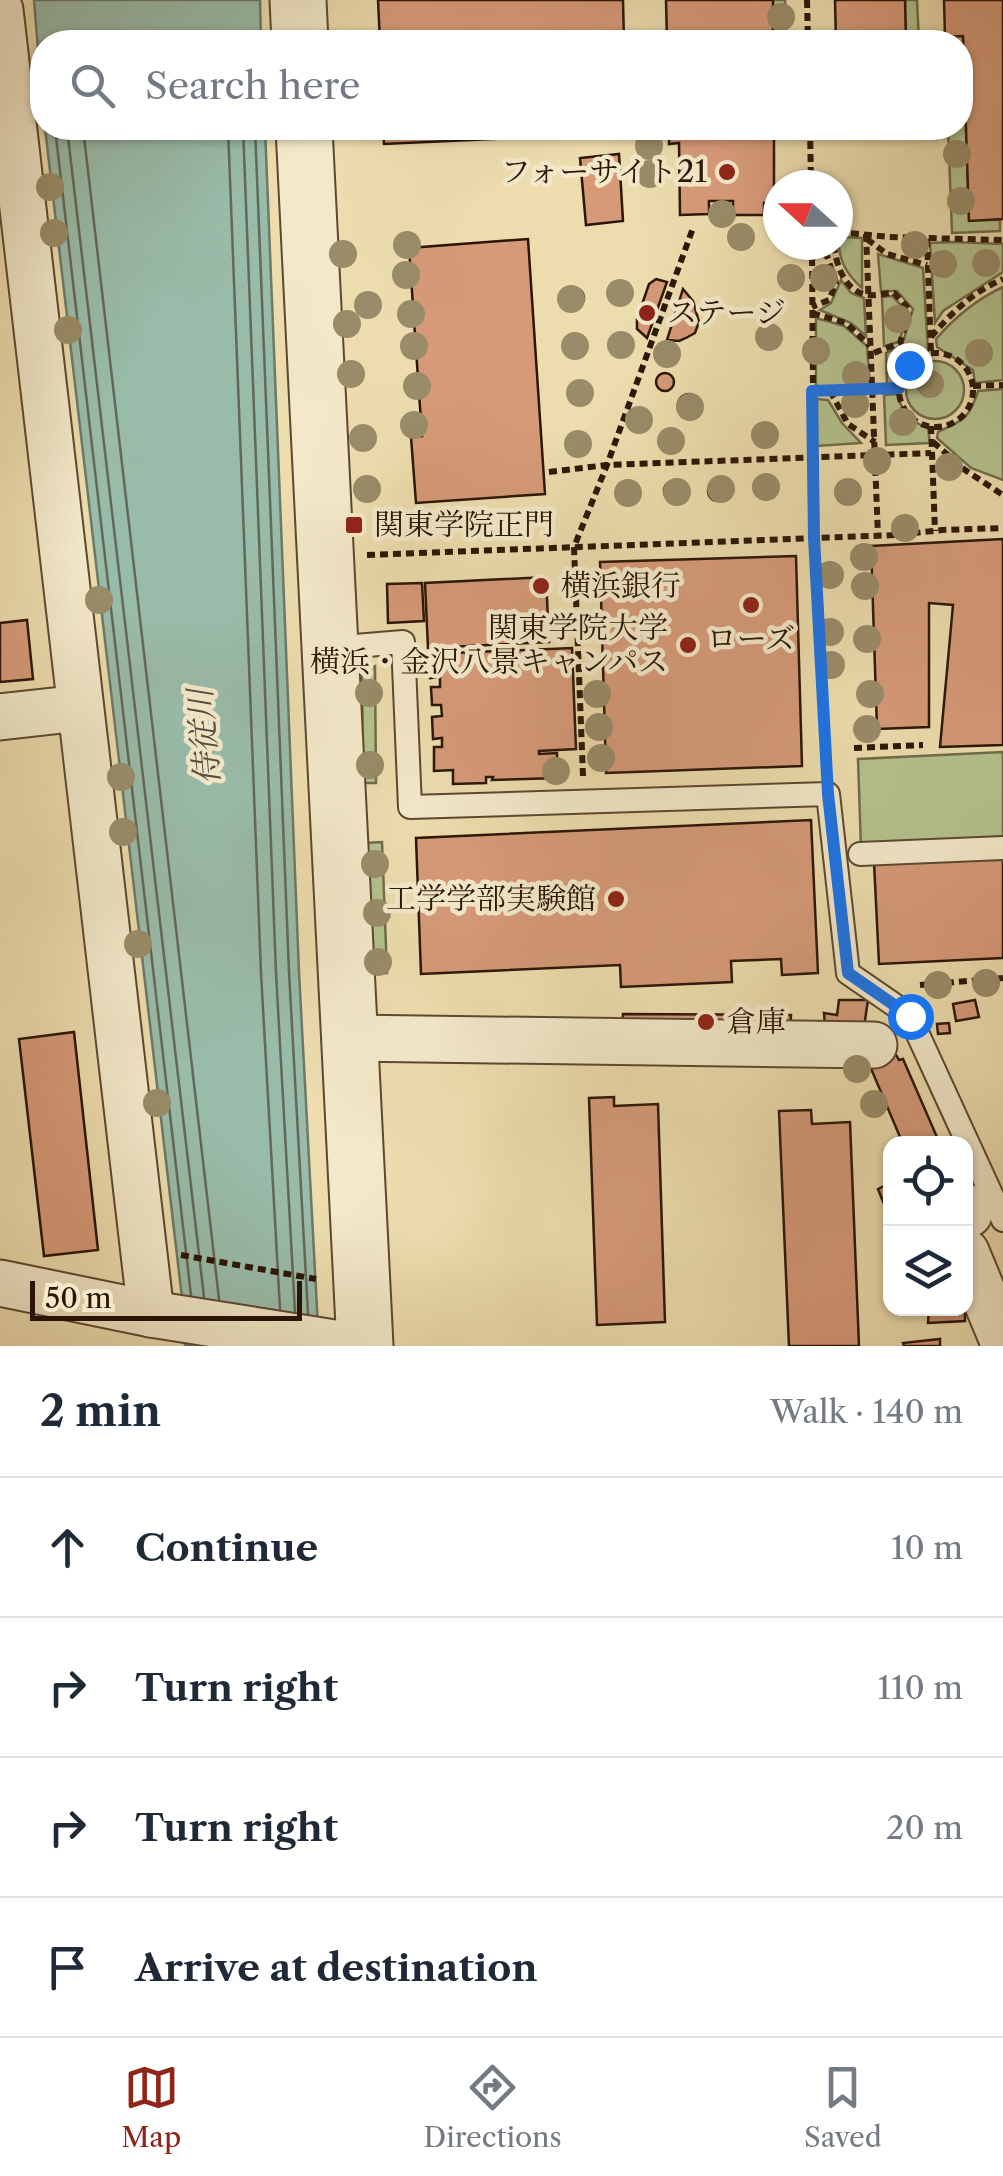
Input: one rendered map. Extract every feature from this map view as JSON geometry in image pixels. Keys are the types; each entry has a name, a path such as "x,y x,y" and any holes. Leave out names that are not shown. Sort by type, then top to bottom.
{"street":[{"path":"298,0 299,30"},
{"path":"1,20 80,708 169,1316"},
{"path":"0,1283 349,1345 350,1038 305,140"},
{"path":"0,717 80,708"},
{"path":"350,1038 874,1045"},
{"path":"973,1269 1003,1341"}],"lane":[{"path":"331,648 403,642 410,807 828,794 848,973 910,1016 1003,1220"},
{"path":"860,854 1003,848"}],"path":[{"path":"807,0 808,30"},
{"path":"810,140 811,170"},
{"path":"584,802 574,547 693,228"},
{"path":"853,234 1003,240"},
{"path":"866,236 887,254 926,264"},
{"path":"866,236 878,536"},
{"path":"927,238 931,353"},
{"path":"812,260 814,538 828,794"},
{"path":"812,310 828,300 836,283 828,260"},
{"path":"837,260 856,292 894,292 910,310 900,344 871,351"},
{"path":"930,338 966,300 1003,279"},
{"path":"812,310 846,323 871,351"},
{"path":"931,353 954,357 970,375 973,386 962,416 942,426 921,424 904,409 899,388 909,365 931,353"},
{"path":"973,386 1003,385"},
{"path":"812,391 899,388"},
{"path":"830,391 848,424 876,443"},
{"path":"932,426 935,531"},
{"path":"932,441 965,470 1003,495"},
{"path":"549,472 607,464 931,453"},
{"path":"326,556 1003,528"},
{"path":"854,748 923,745"},
{"path":"872,989 1003,978"},
{"path":"176,1254 330,1281"}],"green space":[{"path":"773,0 785,0 786,30 773,30"},
{"path":"905,0 917,0 918,30 906,30"},
{"path":"948,140 966,140 969,220 1000,220 1000,231 952,233"},
{"path":"853,238 862,238 862,288 842,260 853,260"},
{"path":"930,243 1003,244 1003,272 943,311 935,323"},
{"path":"878,254 923,268 928,351 907,363 896,385 887,386 886,353 902,345 913,309 897,291 881,291"},
{"path":"841,280 851,293 864,298 866,336 851,323 820,310 831,303"},
{"path":"1003,287 1003,380 975,383 973,370 937,347 936,339 967,309"},
{"path":"892,296 908,312 899,342 884,346 882,297"},
{"path":"816,318 844,326 867,346 870,386 816,388"},
{"path":"935,361 956,369 964,390 956,411 935,419 914,411 906,390 914,369"},
{"path":"1003,389 1003,480 971,468 937,438 938,432 968,413 978,391"},
{"path":"897,394 908,416 928,428 930,443 886,445 884,395"},
{"path":"817,399 828,400 861,443 817,446"},
{"path":"375,666 376,783 363,783 362,671"},
{"path":"1003,752 1003,842 861,849 858,759"},
{"path":"382,842 387,973 369,974 363,843"}],"water":[{"path":"34,0 260,0 261,30 36,30"},
{"name":"侍従川","path":"46,140 265,140 299,972 319,1346 185,1346"}],"building":[{"path":"378,0 623,0 624,30 379,30"},
{"path":"666,0 773,0 773,30 667,30"},
{"path":"835,0 905,0 906,30 836,30"},
{"path":"944,0 1003,0 1003,219 969,221 966,140 973,140 973,30 945,30"},
{"path":"384,140 473,140 384,144"},
{"name":"フォーサイト21","path":"669,140 774,140 774,170 763,170 763,215 733,215 733,201 709,201 709,214 680,215 679,143 669,144"},
{"path":"619,154 623,221 586,225 580,158"},
{"path":"528,239 545,494 416,503 411,437 422,436 409,248"},
{"name":"ステージ","path":"656,279 667,282 647,338 637,329 637,319 649,284"},
{"path":"620,284 630,294 620,304 610,294"},
{"path":"574,288 584,298 574,308 564,298"},
{"path":"683,289 693,301 699,322 695,333 679,341 667,340"},
{"path":"766,328 774,328 780,338 774,348 766,348 760,342 760,334"},
{"path":"621,335 629,343 621,351 613,343"},
{"path":"576,336 586,346 576,356 566,346"},
{"path":"665,345 674,354 665,363 656,354"},
{"path":"665,373 674,382 665,391 656,382"},
{"path":"578,383 588,393 578,403 568,393"},
{"path":"689,394 700,405 689,416 678,405"},
{"path":"639,409 647,412 647,428 639,431 631,428 628,420 631,412"},
{"path":"759,425 767,425 773,435 767,445 759,445 753,439 753,431"},
{"path":"667,431 675,431 681,441 675,451 667,451 661,445 661,437"},
{"path":"578,435 587,444 578,453 569,444"},
{"path":"761,476 769,476 775,486 769,496 761,496 755,490 755,482"},
{"path":"670,481 678,481 684,491 678,501 670,501 664,495 664,487"},
{"path":"714,481 722,481 728,491 722,501 714,501 708,495 708,487"},
{"path":"623,482 631,482 637,492 631,502 623,502 617,496 617,488"},
{"path":"1003,539 1003,745 940,747 953,605 929,603 929,727 877,729 871,546"},
{"path":"796,556 802,766 606,773 600,562"},
{"path":"546,577 549,642 428,648 425,583"},
{"path":"422,583 424,621 388,623 387,584"},
{"path":"27,620 33,679 0,682 0,623"},
{"path":"572,648 576,749 539,751 557,753 558,778 486,777 486,783 453,784 453,770 434,771 434,747 442,747 442,738 433,739 432,717 442,716 441,705 432,705 431,687 440,687 440,677 430,678 429,654"},
{"name":"工学学部実験館","path":"811,820 818,973 782,975 781,959 731,961 732,982 621,987 620,965 421,974 416,838"},
{"path":"1003,856 1003,958 879,964 874,862"},
{"path":"839,1000 868,1000 864,1027 825,1026 824,1013 837,1015"},
{"path":"975,1000 979,1017 956,1021 953,1004"},
{"name":"倉庫","path":"623,1014 791,1015 790,1031 622,1028"},
{"path":"949,1023 950,1033 938,1034 937,1024"},
{"path":"74,1032 98,1250 44,1256 19,1039"},
{"path":"864,1052 895,1053 899,1060 903,1059 937,1136 900,1136"},
{"path":"614,1097 614,1106 658,1104 665,1322 597,1325 589,1098"},
{"path":"811,1110 812,1124 850,1122 859,1346 789,1346 779,1111"},
{"path":"928,1316 965,1316 965,1321 928,1323"},
{"path":"940,1339 940,1346 903,1343"}],"place":[{"name":"フォーサイト21","path":"727,172"},
{"name":"ステージ","path":"647,313"},
{"name":"関東学院正門","path":"354,525"},
{"name":"横浜銀行","path":"541,586"},
{"name":"ローズ","path":"751,605"},
{"name":"関東学院大学 横浜・金沢八景キャンパス","path":"688,645"},
{"name":"工学学部実験館","path":"616,899"},
{"name":"倉庫","path":"706,1022"}],"route":[{"path":"909,365 899,388 812,391 812,458 828,794 848,973 910,1016"}]}
